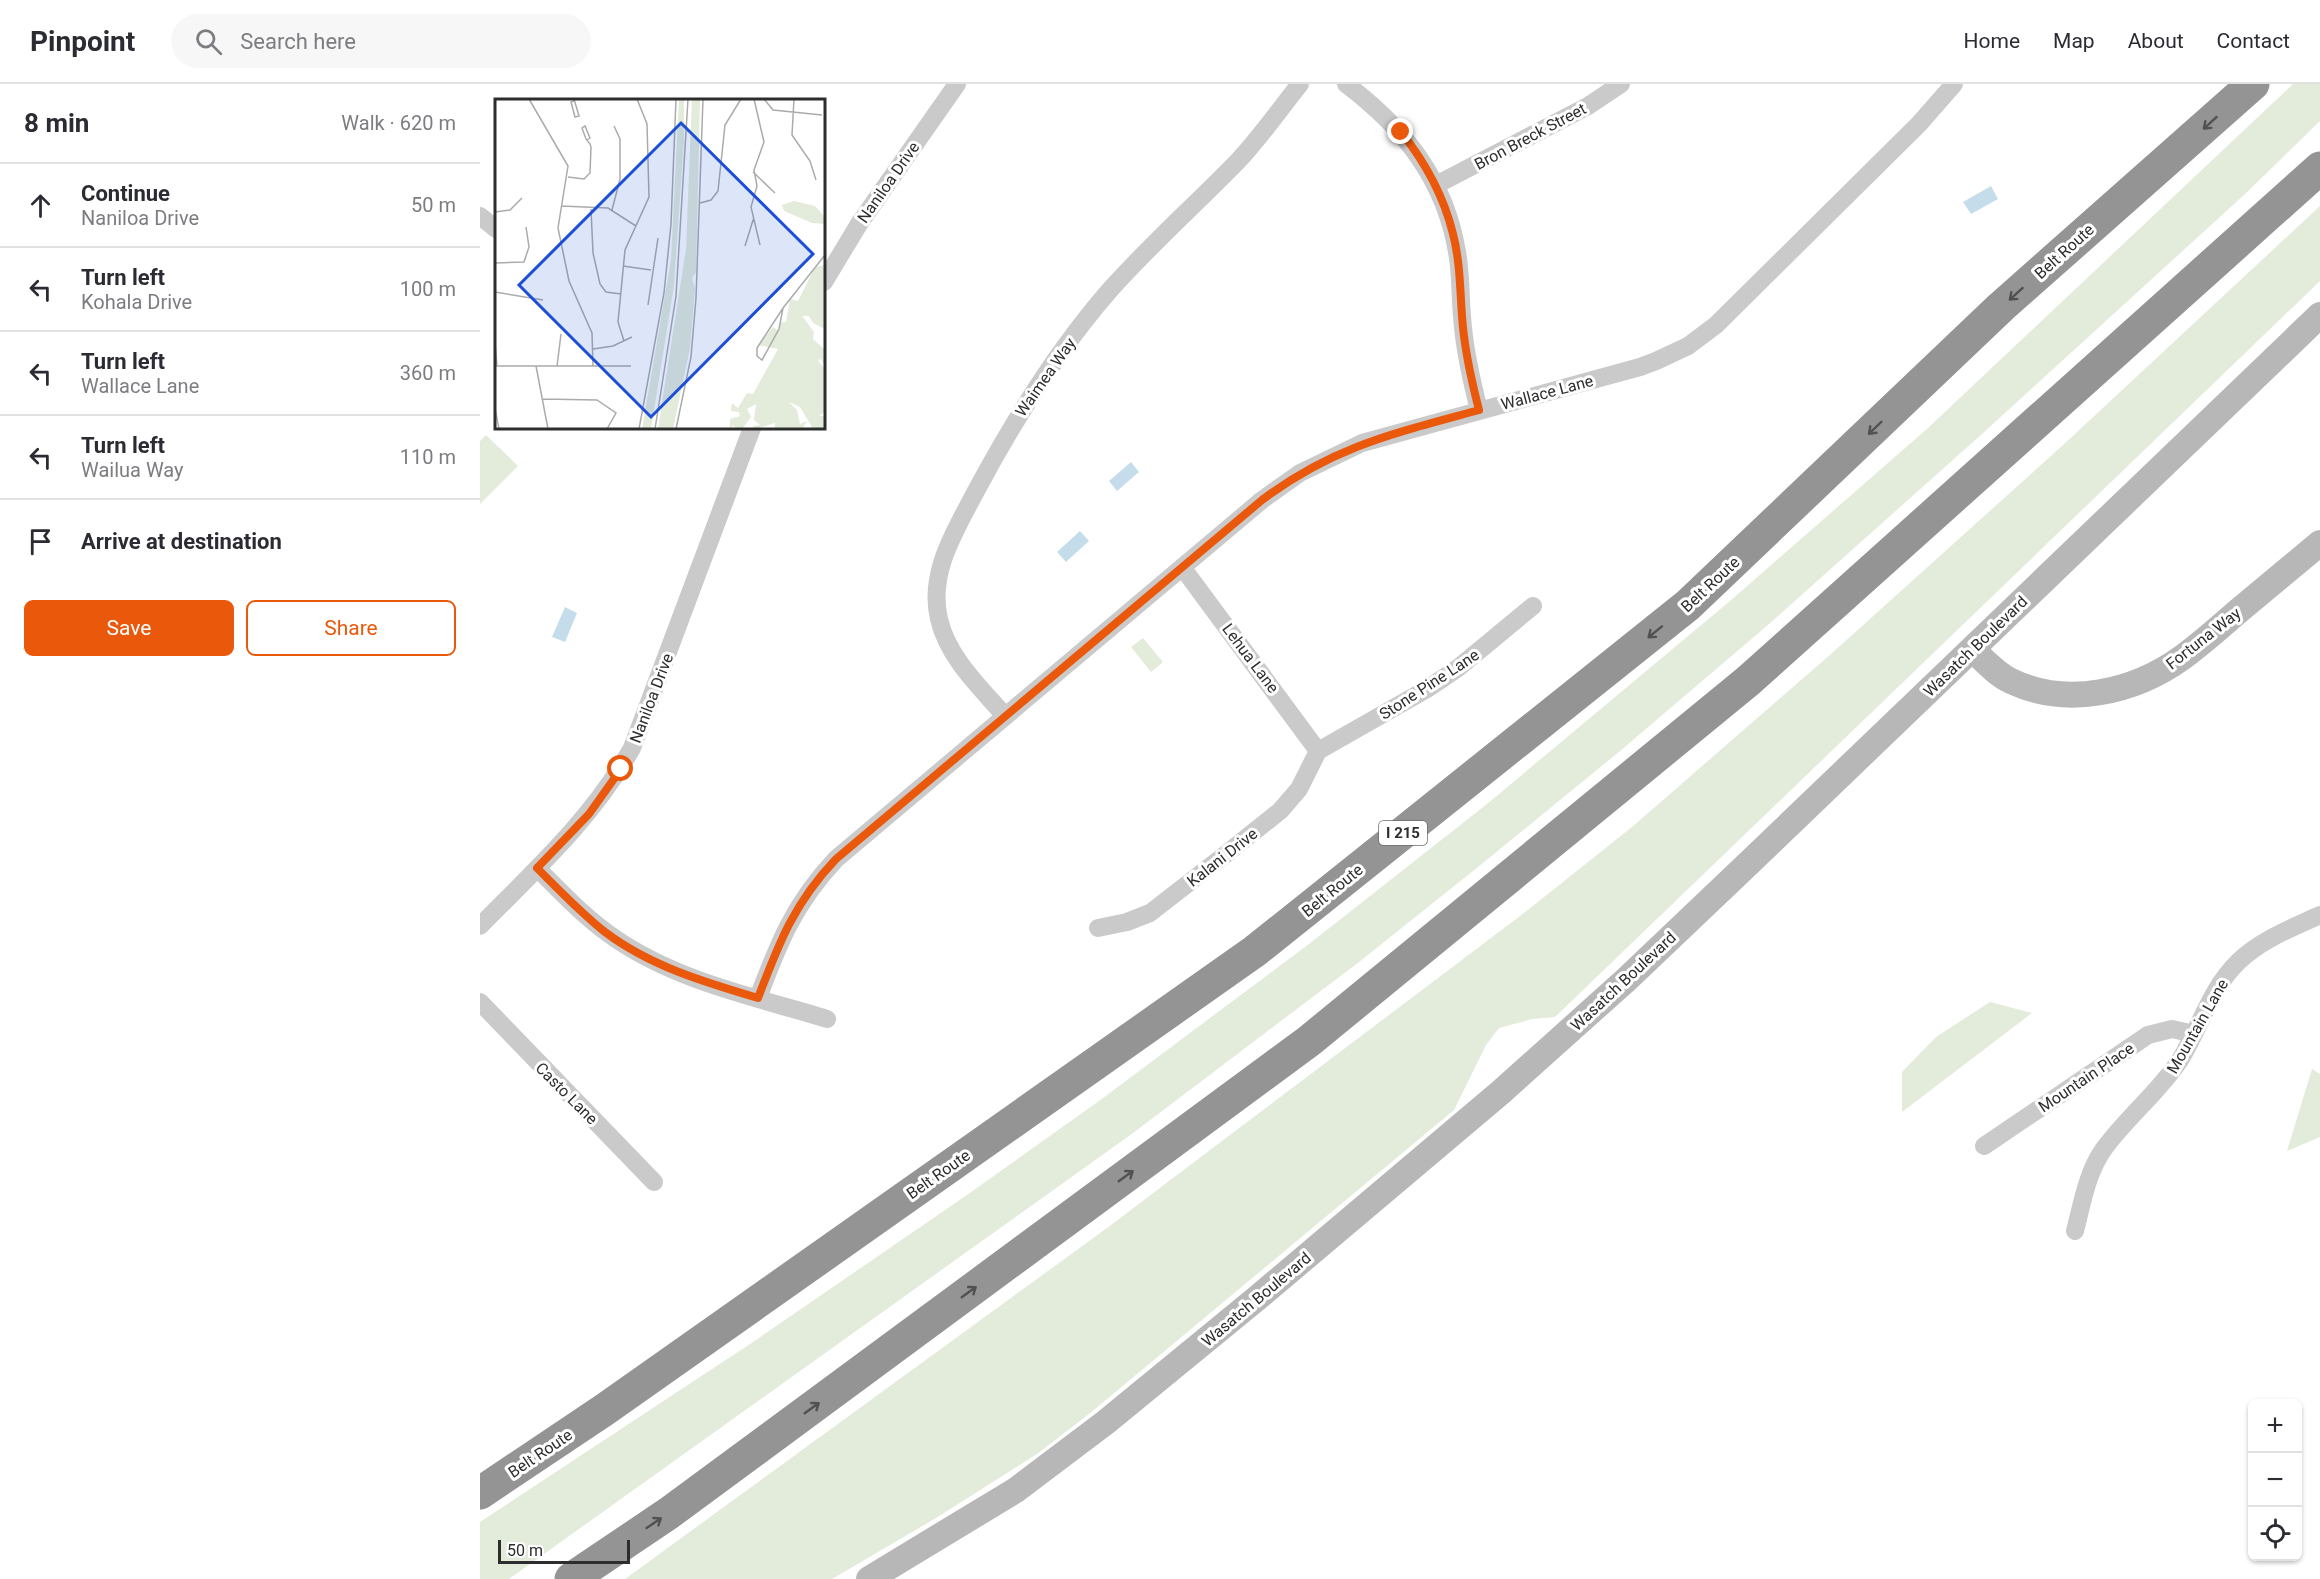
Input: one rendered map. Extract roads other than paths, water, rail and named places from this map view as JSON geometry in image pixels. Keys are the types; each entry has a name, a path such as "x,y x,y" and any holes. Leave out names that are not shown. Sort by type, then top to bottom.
{"highway":[{"name":"Belt Route","path":"480,1493 613,1403 1255,951 1688,605 2001,308 2253,84"},
{"path":"571,1579 669,1513 1309,1041 1748,681 2320,168"}],"street":[{"name":"Naniloa Drive","path":"825,280 859,224 957,84"},
{"name":"Waimea Way","path":"1005,716 959,662 949,645 939,619 936,595 939,572 947,544 1014,422 1040,381 1084,321 1111,289 1239,160 1300,84"},
{"path":"1346,84 1378,109 1401,132 1420,158 1436,186 1448,216 1457,249 1465,348 1479,410"},
{"name":"Bron Breck Street","path":"1436,186 1588,106 1622,84"},
{"name":"Wallace Lane","path":"758,998 789,921 823,873 850,846 1262,500 1320,462 1383,436 1640,367 1672,354 1702,336 1919,124 1954,84"},
{"path":"480,216 495,228"},
{"name":"Wasatch Boulevard","path":"869,1579 983,1510 1049,1466 1256,1299 1501,1092 1711,899 2320,315"},
{"name":"Naniloa Drive","path":"480,926 589,814 607,791 632,748 752,429"},
{"name":"Fortuna Way","path":"1972,649 2009,680 2051,693 2079,695 2126,686 2157,673 2182,657 2320,543"},
{"name":"Lehua Lane","path":"1182,567 1318,750"},
{"name":"Stone Pine Lane","path":"1318,750 1427,690 1486,646 1533,606"},
{"name":"Kalani Drive","path":"1098,928 1127,922 1150,913 1280,811 1299,789 1318,750"},
{"path":"537,868 585,915 618,941 679,973 827,1019"},
{"name":"Mountain Lane","path":"2075,1231 2088,1183 2103,1150 2170,1073 2194,1034 2213,995 2237,963 2264,942 2320,915"},
{"name":"Casto Lane","path":"480,1002 654,1182"},
{"name":"Mountain Place","path":"1984,1146 2148,1035 2172,1029 2194,1034"}],"water":[{"path":"1991,186 1998,199 1971,214 1963,202"},
{"path":"1131,462 1139,472 1117,491 1109,481"},
{"path":"1080,531 1089,541 1066,562 1057,552"},
{"path":"565,607 577,613 565,642 552,637"}]}
